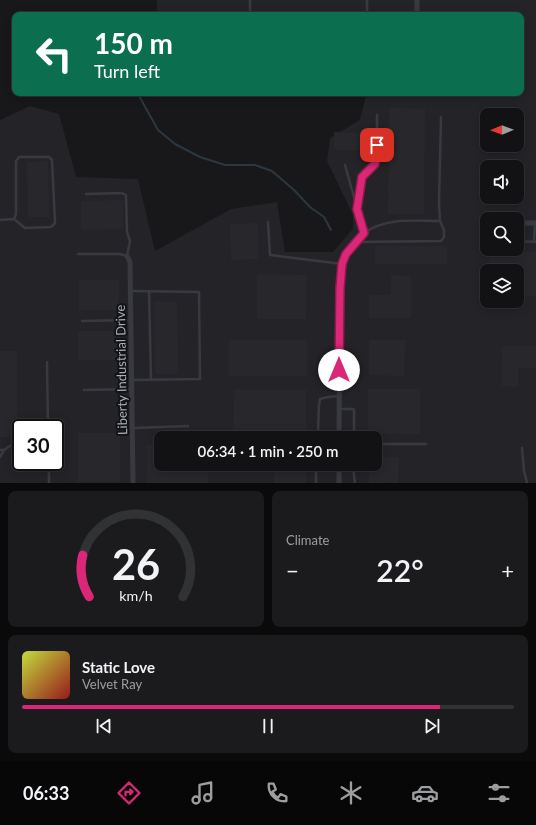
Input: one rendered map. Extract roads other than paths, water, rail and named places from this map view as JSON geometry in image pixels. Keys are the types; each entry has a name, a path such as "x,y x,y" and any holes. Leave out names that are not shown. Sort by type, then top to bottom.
{"street":[{"path":"417,0 417,12"},
{"path":"524,223 535,223"},
{"path":"339,431 340,288 342,264 346,254 364,233"},
{"name":"Liberty Industrial Drive","path":"128,256 130,262 131,291 133,483"},
{"path":"339,471 339,483"}],"lane":[{"path":"250,0 250,12"},
{"path":"367,0 367,12"},
{"path":"357,209 362,177 375,164 377,155 377,115"},
{"path":"355,242 441,241 444,237 444,230 440,221 439,203 441,117"},
{"path":"0,220 14,219 25,228 51,227 55,223 52,160 49,156 19,157 16,161 16,214 14,219"},
{"path":"345,165 364,233 384,223 440,221"},
{"path":"78,254 120,254 128,256 130,241 127,225 126,195 122,193 86,194"},
{"path":"268,222 270,255 308,261 342,264"},
{"path":"524,241 535,242 535,223"},
{"path":"131,291 199,292 200,378 132,380"},
{"path":"149,291 151,380"},
{"path":"82,321 131,320"},
{"path":"47,362 48,419"},
{"path":"84,390 132,389"},
{"path":"318,431 320,399 339,396"},
{"path":"339,409 354,410 354,431"},
{"path":"132,428 188,426"},
{"path":"382,444 426,444"},
{"path":"0,457 4,450 12,445"},
{"path":"522,448 524,471 527,483"},
{"path":"49,471 49,483"},
{"path":"316,471 316,483"},
{"path":"354,471 355,483"}],"waterway":[{"path":"139,96 158,130 175,144 200,157 225,165 255,165 272,171 294,190 310,207 324,217 331,230"}]}
